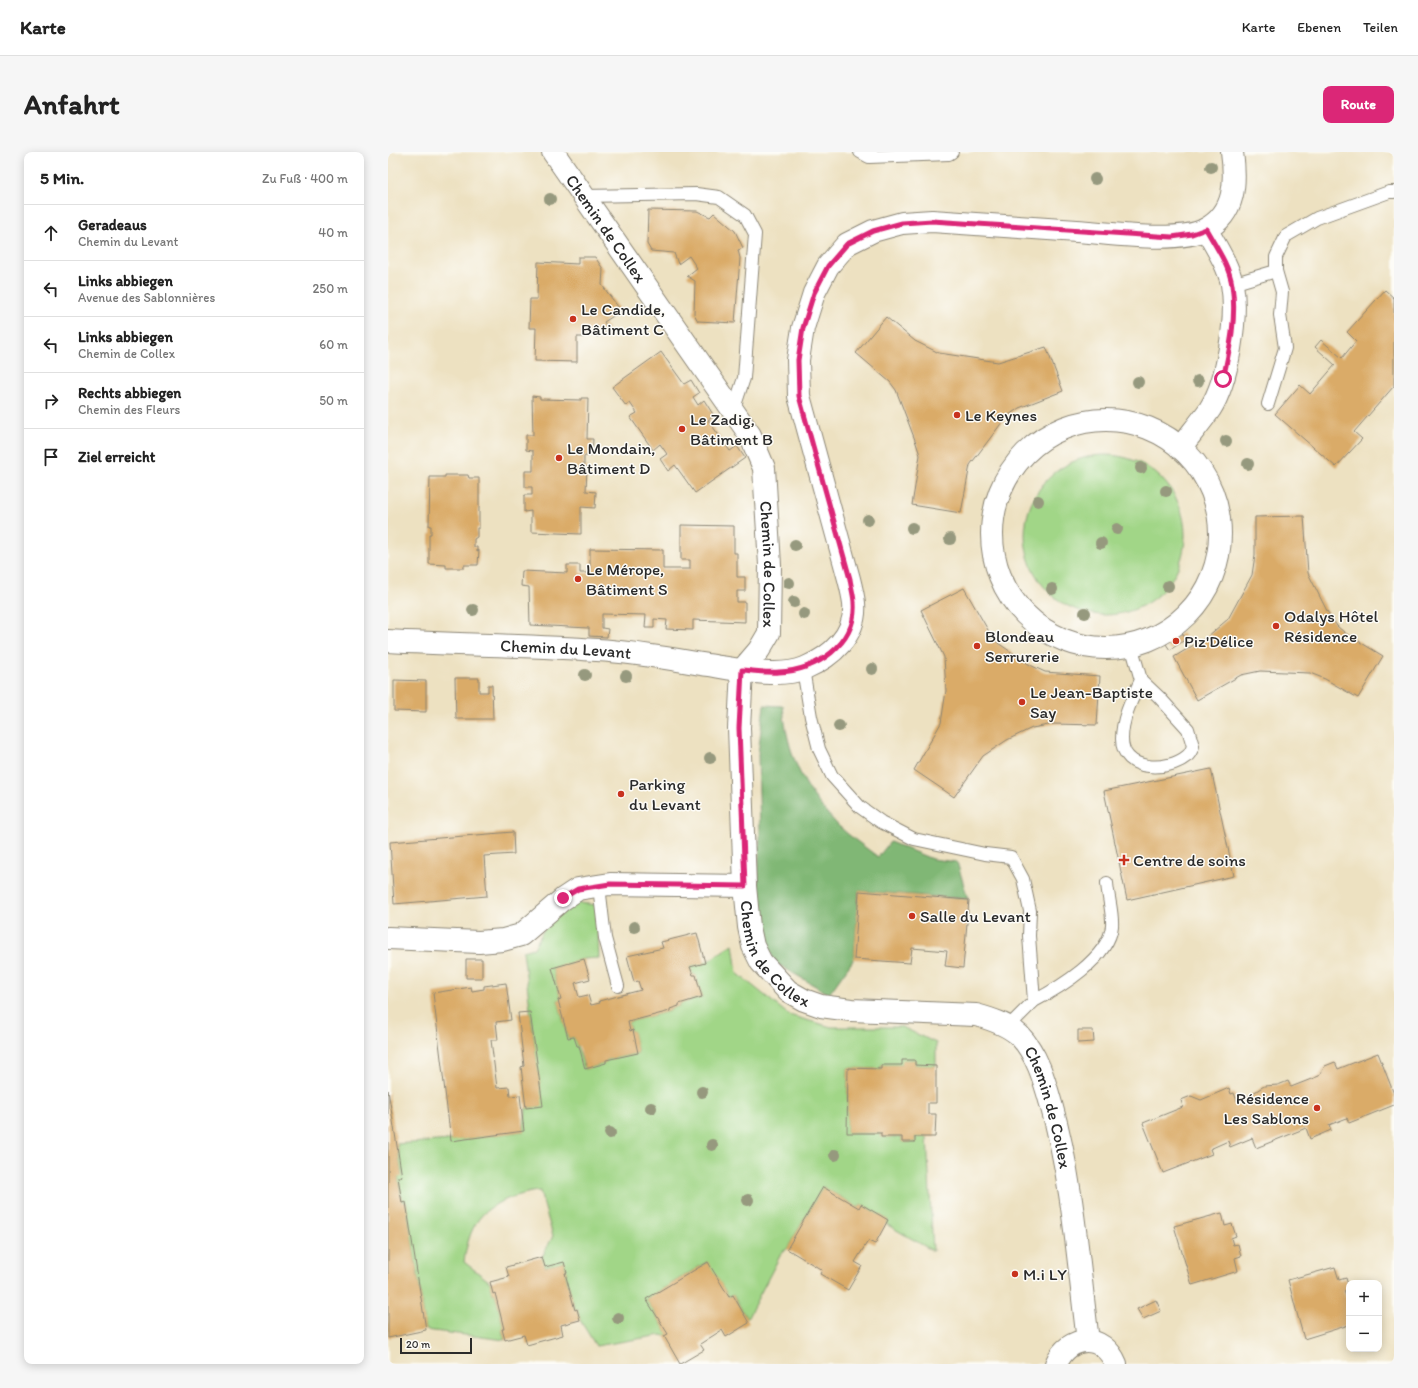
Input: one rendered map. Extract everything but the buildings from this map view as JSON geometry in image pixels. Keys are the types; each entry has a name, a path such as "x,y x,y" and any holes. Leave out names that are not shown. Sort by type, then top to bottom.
{"street":[{"name":"Chemin de Collex","path":"553,152 734,411 750,435 764,468 768,518 769,633 759,650 742,670 739,728 745,886 749,927 753,946 761,962 788,991 804,1000 821,1006 851,1010 976,1015 991,1018 1018,1034 1035,1057 1056,1122 1068,1173 1088,1341"},
{"path":"803,669 834,651 845,640 853,620 854,604 850,579 799,396 798,360 803,328 814,293 828,266 847,244 873,231 902,223 932,221 1172,237 1192,234 1206,229 1221,217 1231,202 1235,181 1232,152"},
{"path":"1180,448 1210,408 1223,379 1232,338 1234,313 1232,284 1222,257 1206,229"},
{"path":"1107,420 1127,422 1158,433 1180,448 1194,461 1212,494 1218,513 1220,534 1218,556 1211,577 1201,596 1187,614 1171,628 1151,638 1131,645 1105,648 1079,645 1054,636 1032,622 1014,602 1001,580 993,555 992,529 996,504 1006,480 1021,459 1040,441 1062,429 1087,422 1107,420"},
{"name":"Chemin du Levant","path":"388,641 599,650 742,670 780,672 803,669"},
{"path":"388,938 479,942 503,940 521,935 563,898 578,889 610,884 745,886"},
{"path":"1056,1364 1060,1355 1067,1347 1077,1342 1088,1341 1096,1342 1108,1350 1116,1364"}],"lane":[{"path":"860,152 869,157 949,154 952,152"},
{"path":"1268,404 1286,348 1280,315 1282,292 1276,271 1276,257 1286,236 1317,218 1389,192 1394,192"},
{"path":"584,196 696,194 719,197 745,215 754,234 744,378 734,411"},
{"path":"1232,284 1276,271"},
{"path":"1131,645 1141,680 1159,697 1188,729 1193,746 1189,755 1178,762 1163,767 1142,766 1125,750 1122,740 1124,720 1141,680"},
{"path":"803,669 811,717 819,749 832,776 860,807 881,822 914,839 985,854 1011,857 1024,879 1030,911 1029,936 1034,1001"},
{"path":"1008,1027 1034,1001 1057,989 1093,962 1106,945 1112,926 1106,883"},
{"path":"599,886 605,938 618,986"}],"green space":[{"path":"1097,455 1113,455 1128,458 1143,464 1162,478 1176,497 1179,504 1184,519 1184,551 1179,566 1176,573 1162,592 1143,606 1128,612 1113,615 1097,615 1082,612 1067,606 1048,592 1043,586 1034,573 1028,558 1025,543 1025,527 1028,512 1034,497 1048,478 1054,473 1067,464 1082,458"},
{"path":"764,705 783,706 788,739 798,768 805,782 823,809 840,827 878,857 890,842 932,859 957,862 968,899 859,891 854,959 829,994 774,962 757,908 760,834 758,754"},
{"path":"571,902 597,905 599,958 584,959 552,968 561,999 558,1000 568,1038 574,1037 585,1069 606,1063 606,1060 638,1053 633,1031 630,1031 628,1022 670,1011 670,1009 679,1006 679,1004 702,997 696,975 693,975 690,967 705,963 733,944 737,973 789,1015 831,1027 902,1027 936,1043 936,1066 915,1065 915,1060 903,1060 902,1065 881,1065 881,1069 848,1068 847,1133 881,1133 881,1137 902,1137 902,1142 915,1142 915,1137 927,1137 933,1251 886,1224 888,1220 861,1204 859,1208 823,1187 787,1249 782,1252 747,1319 733,1295 729,1297 707,1262 646,1299 668,1334 664,1336 661,1335 596,1346 580,1320 577,1309 575,1310 565,1273 567,1273 564,1262 545,1267 542,1257 553,1236 540,1191 516,1196 493,1206 485,1212 473,1228 466,1249 464,1262 490,1282 493,1294 495,1293 504,1329 502,1330 505,1340 426,1330 406,1202 402,1202 398,1177 402,1176 397,1144 464,1139 524,1131 526,1108 542,1106 523,951 534,948 550,918"}],"place":[{"name":"Le Candide, Bâtiment C","path":"573,319"},
{"name":"Le Keynes","path":"957,415"},
{"name":"Le Zadig, Bâtiment B","path":"682,429"},
{"name":"Le Mondain, Bâtiment D","path":"559,458"},
{"name":"Le Mérope, Bâtiment S","path":"578,579"},
{"name":"Odalys Hôtel Résidence","path":"1276,626"},
{"name":"Piz'Délice","path":"1176,641"},
{"name":"Blondeau Serrurerie","path":"977,646"},
{"name":"Le Jean-Baptiste Say","path":"1022,702"},
{"name":"Parking du Levant","path":"621,794"},
{"name":"Centre de soins","path":"1124,860"},
{"name":"Salle du Levant","path":"912,916"},
{"name":"Résidence Les Sablons","path":"1317,1108"},
{"name":"M.i LY","path":"1015,1274"}],"route":[{"path":"563,898 578,889 610,884 745,886 739,728 742,670 780,672 803,669 834,651 845,640 853,620 854,604 850,579 799,396 798,360 803,328 814,293 828,266 847,244 873,231 902,223 932,221 1172,237 1192,234 1206,229 1222,257 1232,284 1234,313 1232,338 1223,379"}]}
